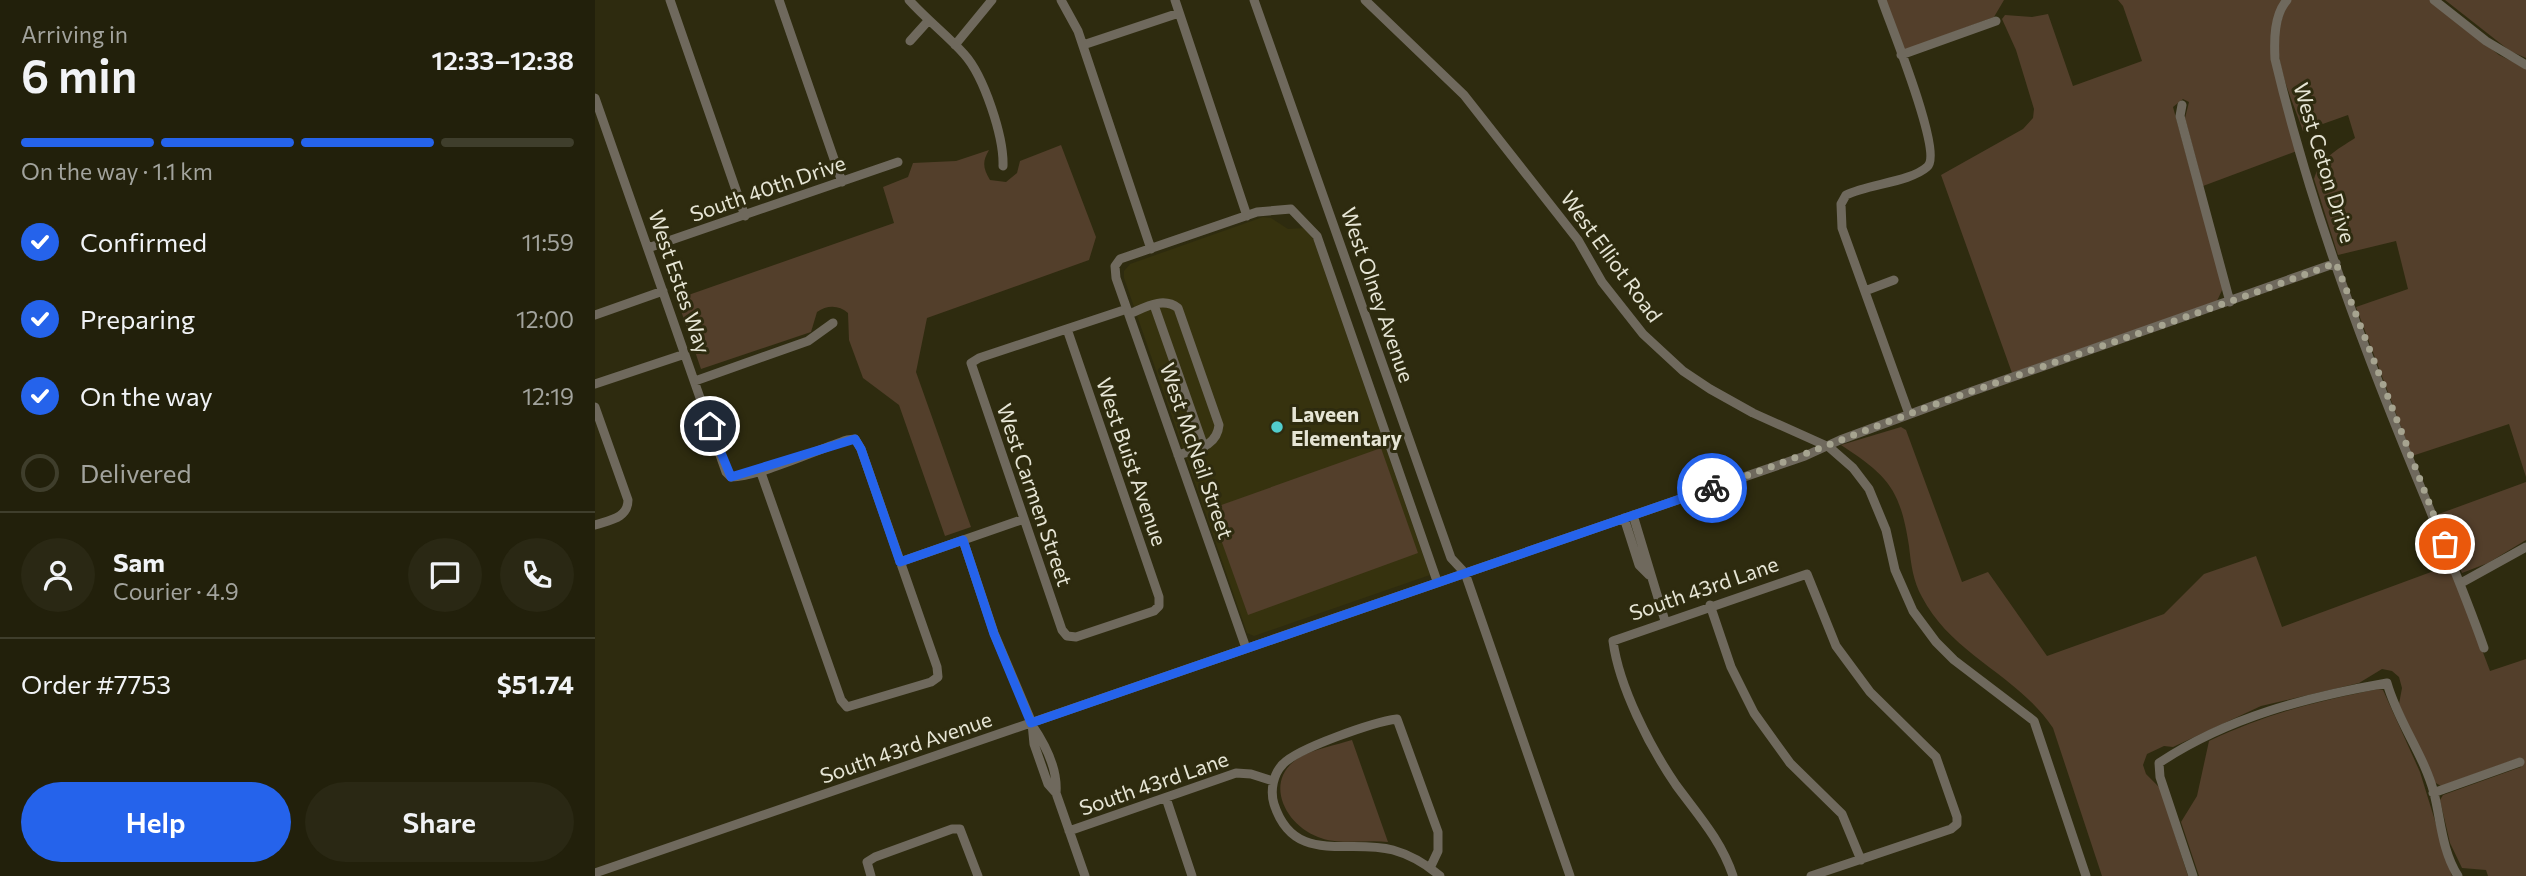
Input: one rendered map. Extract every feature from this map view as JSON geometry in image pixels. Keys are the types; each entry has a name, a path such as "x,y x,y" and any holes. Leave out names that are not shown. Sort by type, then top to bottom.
{"street":[{"path":"670,0 745,216"},
{"path":"779,0 842,183"},
{"path":"909,0 969,60 981,82 1004,146 1003,166"},
{"path":"955,46 992,0"},
{"path":"1061,0 1073,18 1083,45 1151,249 1247,216 1291,209 1317,236 1437,582"},
{"path":"1175,0 1247,216"},
{"name":"West Olney Avenue","path":"1254,0 1451,558 1465,573 1570,876"},
{"name":"West Elliot Road","path":"1365,0 1464,94 1578,240 1602,282 1643,334 1683,371 1710,389 1753,413 1829,447 1853,468 1869,489 1886,530 1895,570 1913,611 1936,642 2034,721 2086,876"},
{"path":"1882,0 1926,124 1933,157 1931,165 1921,172 1860,188 1846,195 1840,204 1842,228 1909,414"},
{"name":"West Ceton Drive","path":"2287,0 2274,39 2275,59 2309,182 2336,263 2484,648"},
{"path":"2434,0 2486,41 2526,65"},
{"path":"1083,45 1179,13"},
{"path":"910,41 928,21"},
{"path":"1901,55 1996,21"},
{"name":"West Estes Way","path":"595,98 726,472 731,477 760,470"},
{"path":"2182,105 2180,116 2230,302"},
{"name":"South 40th Drive","path":"648,248 898,162"},
{"name":"West McNeil Street","path":"1151,249 1121,259 1115,266 1128,312 1246,648"},
{"name":"South 43rd Avenue","path":"595,873 1829,447 1840,440 1909,414 2336,263"},
{"path":"1865,291 1894,280"},
{"path":"595,315 663,291"},
{"path":"1067,329 1154,305 1165,303 1178,308 1219,425 1214,441 1178,455"},
{"path":"1154,305 1203,447"},
{"path":"695,381 808,341 833,323"},
{"name":"West Carmen Street","path":"1067,329 971,363 1067,636"},
{"name":"West Buist Avenue","path":"1067,329 1159,597 1159,606 1154,611 1089,633 1067,636"},
{"path":"595,384 685,354"},
{"path":"595,407 628,500 628,509 623,515 595,525"},
{"path":"855,439 861,449 937,667 938,677 932,682 847,707 841,700 760,470 855,439"},
{"path":"1629,517 1645,547 1650,575 1665,621"},
{"path":"1629,517 1639,565 1650,575"},
{"path":"900,562 1024,519"},
{"path":"963,540 994,634 1054,770 1056,793 1085,876"},
{"path":"1635,551 1645,547"},
{"path":"2461,583 2526,547"},
{"name":"South 43rd Lane","path":"1733,876 1720,842 1675,784 1650,741 1635,710 1613,641 1710,605 1807,574 1846,663 1870,692 1936,757 1957,824 1861,860"},
{"path":"1710,605 1731,667 1754,713 1790,763 1842,814 1861,860 1811,876"},
{"path":"2193,876 2159,763 2260,712 2289,703 2388,683 2392,701 2434,793 2443,840 2458,876"},
{"path":"1430,868 1438,851 1438,832 1397,719 1297,752 1284,762 1273,781 1272,800 1289,830 1298,837 1321,847 1393,850 1430,868 1440,876"},
{"path":"2434,793 2520,762"},
{"name":"South 43rd Lane","path":"1069,831 1236,773 1251,774 1273,781"},
{"path":"1166,798 1192,876"},
{"path":"871,876 867,862 952,829 960,830 978,876"}],"shaded area":[{"path":"1885,0 2004,0 1994,17 1902,51"},
{"path":"2118,0 2282,0 2271,38 2297,151 2203,186 2185,118 2189,102 2183,99 2173,107 2223,288 2217,301 2012,373 1941,175 2023,129 2033,118 2034,109 2016,50 2002,19 2005,15 2032,17 2048,14 2073,86 2142,61 2123,6"},
{"path":"2290,0 2431,0 2499,55 2526,68 2526,477 2509,424 2412,456 2356,307 2408,289 2396,241 2338,255 2314,179 2325,160 2355,138 2348,115 2303,131 2285,81 2278,50 2282,17"},
{"path":"2445,0 2526,0 2526,58 2510,51"},
{"path":"1061,145 1096,237 1089,260 927,318 916,372 971,527 945,536 899,405 863,378 849,340 848,313 844,310 837,307 825,308 817,312 811,332 701,369 677,299 894,223 883,187 908,177 913,163 956,161 989,150 984,162 990,180 1006,182 1017,173 1020,161"},
{"name":"Laveen Elementary","path":"1263,217 1271,218 1288,229 1305,228 1312,235 1430,575 1254,636 1247,633 1124,278 1124,271 1130,264"},
{"path":"1901,427 1906,430 1962,582 1988,572 2047,656 2164,614 2204,574 2256,556 2282,627 2450,565 2490,671 2526,659 2526,876 2488,876 2486,870 2462,868 2450,843 2440,800 2443,795 2521,767 2519,758 2441,786 2434,782 2399,704 2402,688 2399,677 2392,671 2382,669 2359,683 2261,706 2173,747 2164,746 2147,754 2143,765 2146,774 2160,788 2188,876 2102,876 2053,728 2022,693 1967,650 1935,617 1916,585 1905,526 1896,497 1881,475 1841,445"},
{"path":"1381,448 1418,553 1248,615 1210,509"},
{"path":"2526,482 2526,540 2488,563 2462,573 2436,515"},
{"path":"2383,690 2420,772 2452,876 2199,876 2181,822 2197,796 2209,741 2292,709"},
{"path":"1352,740 1388,842 1344,842 1318,837 1296,823 1282,801 1282,778 1300,757"}],"way so far":[{"path":"1712,488 1805,456 1840,440 1970,392 2336,263 2427,504 2445,544"}],"place":[{"name":"Laveen Elementary","path":"1277,427"}],"route":[{"path":"710,426 726,472 731,477 739,477 855,439 861,449 900,562 963,540 994,634 1019,688 1031,723 1712,488"}]}
